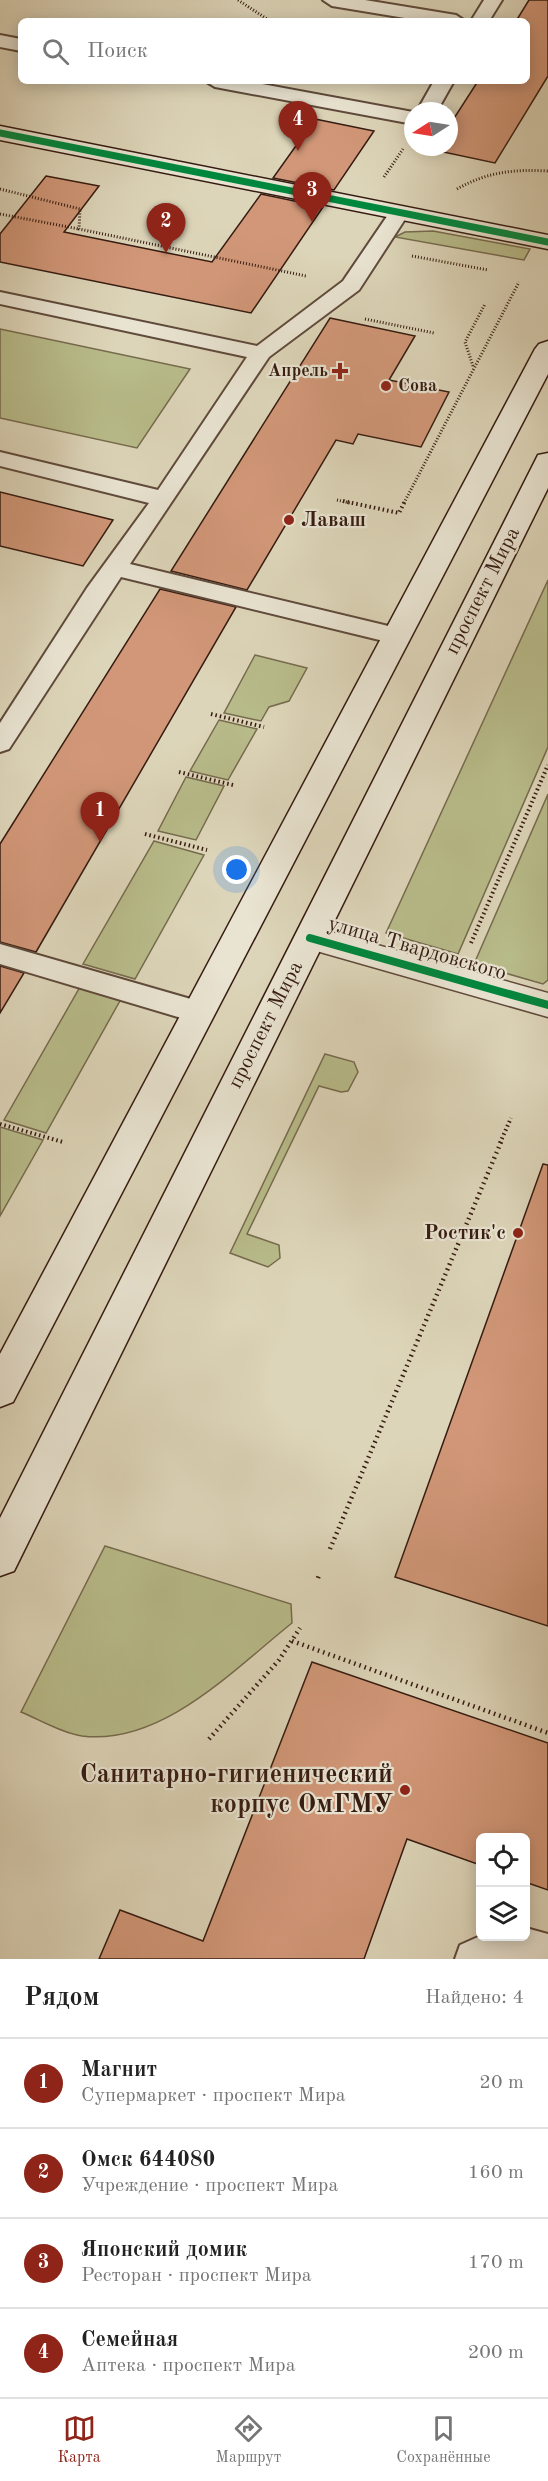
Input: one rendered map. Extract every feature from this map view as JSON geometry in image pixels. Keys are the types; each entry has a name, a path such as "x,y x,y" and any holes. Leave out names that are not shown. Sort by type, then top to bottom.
{"main road":[{"path":"0,133 548,242"},
{"path":"0,1391 548,349"},
{"name":"проспект Мира","path":"0,1558 548,461"},
{"name":"улица Твардовского","path":"310,938 456,977 548,1005"}],"lane":[{"path":"332,0 438,18"},
{"path":"482,18 493,0"},
{"path":"0,41 18,44"},
{"path":"231,84 404,116"},
{"path":"432,102 442,84"},
{"path":"0,743 261,353 351,285 399,213"},
{"path":"0,298 261,353"},
{"path":"0,459 164,499"},
{"path":"115,568 396,636"},
{"path":"0,954 144,994 198,1012"},
{"path":"474,1959 478,1956 527,1947 548,1953"}],"path":[{"path":"238,0 265,18"},
{"path":"365,207 404,146"},
{"path":"452,193 492,172 507,169 548,171"},
{"path":"0,189 80,209 78,229"},
{"path":"0,214 351,285"},
{"path":"430,260 488,270"},
{"path":"337,500 399,513 462,395 473,366 519,282"},
{"path":"473,366 465,342 485,304"},
{"path":"319,309 434,333"},
{"path":"211,714 264,727"},
{"path":"456,977 548,765"},
{"path":"179,772 233,785"},
{"path":"145,834 207,849"},
{"path":"330,1549 511,1118"},
{"path":"0,1124 63,1142"},
{"path":"208,1739 279,1660 300,1628"},
{"path":"292,1641 548,1732"}],"green space":[{"path":"433,231 530,249 524,260 395,237 405,232"},
{"path":"0,329 190,369 137,448 0,418"},
{"path":"548,580 548,747 458,954 386,933"},
{"path":"255,655 307,668 289,701 269,707 261,721 224,713"},
{"path":"219,720 257,729 228,780 190,771"},
{"path":"186,777 224,786 196,840 158,831"},
{"path":"548,794 548,980 543,984 474,964"},
{"path":"154,841 204,855 135,979 83,964"},
{"path":"80,987 121,999 46,1133 4,1120"},
{"path":"325,1054 354,1062 358,1072 348,1091 341,1092 319,1086 247,1234 279,1245 280,1258 268,1267 230,1253"},
{"path":"0,1127 43,1140 0,1216"},
{"path":"105,1546 291,1604 292,1623 221,1682 168,1717 140,1729 112,1736 82,1736 59,1729 21,1712"}],"building":[{"path":"529,0 548,0 548,76 495,163 458,155 458,112 476,84 530,84 530,18 518,18"},
{"path":"315,119 374,131 334,190 273,178"},
{"path":"46,176 99,186 64,232 212,262 261,194 323,207 251,313 0,262 0,234"},
{"path":"330,318 415,336 389,380 449,392 421,447 358,434 353,444 336,440 247,590 171,571"},
{"path":"0,492 113,520 83,566 0,546"},
{"path":"160,589 236,607 36,952 0,942 0,844"},
{"path":"0,966 24,973 0,1013"},
{"path":"543,1164 548,1165 548,1626 395,1577"},
{"name":"Санитарно-гигиенический корпус ОмГМУ","path":"312,1662 548,1743 548,1890 530,1884 530,1833 476,1833 476,1864 407,1839 364,1959 99,1959 120,1910 203,1941"}],"cycle path":[{"path":"0,133 548,242"},
{"path":"310,938 548,1005"}],"place":[{"name":"Семейная","path":"298,151"},
{"name":"Японский домик","path":"312,222"},
{"name":"Омск 644080","path":"166,253"},
{"name":"Апрель","path":"340,371"},
{"name":"Сова","path":"386,386"},
{"name":"Лаваш","path":"289,520"},
{"name":"Магнит","path":"100,842"},
{"name":"Ростик'с","path":"518,1233"},
{"name":"Санитарно-гигиенический корпус ОмГМУ","path":"405,1790"}]}
